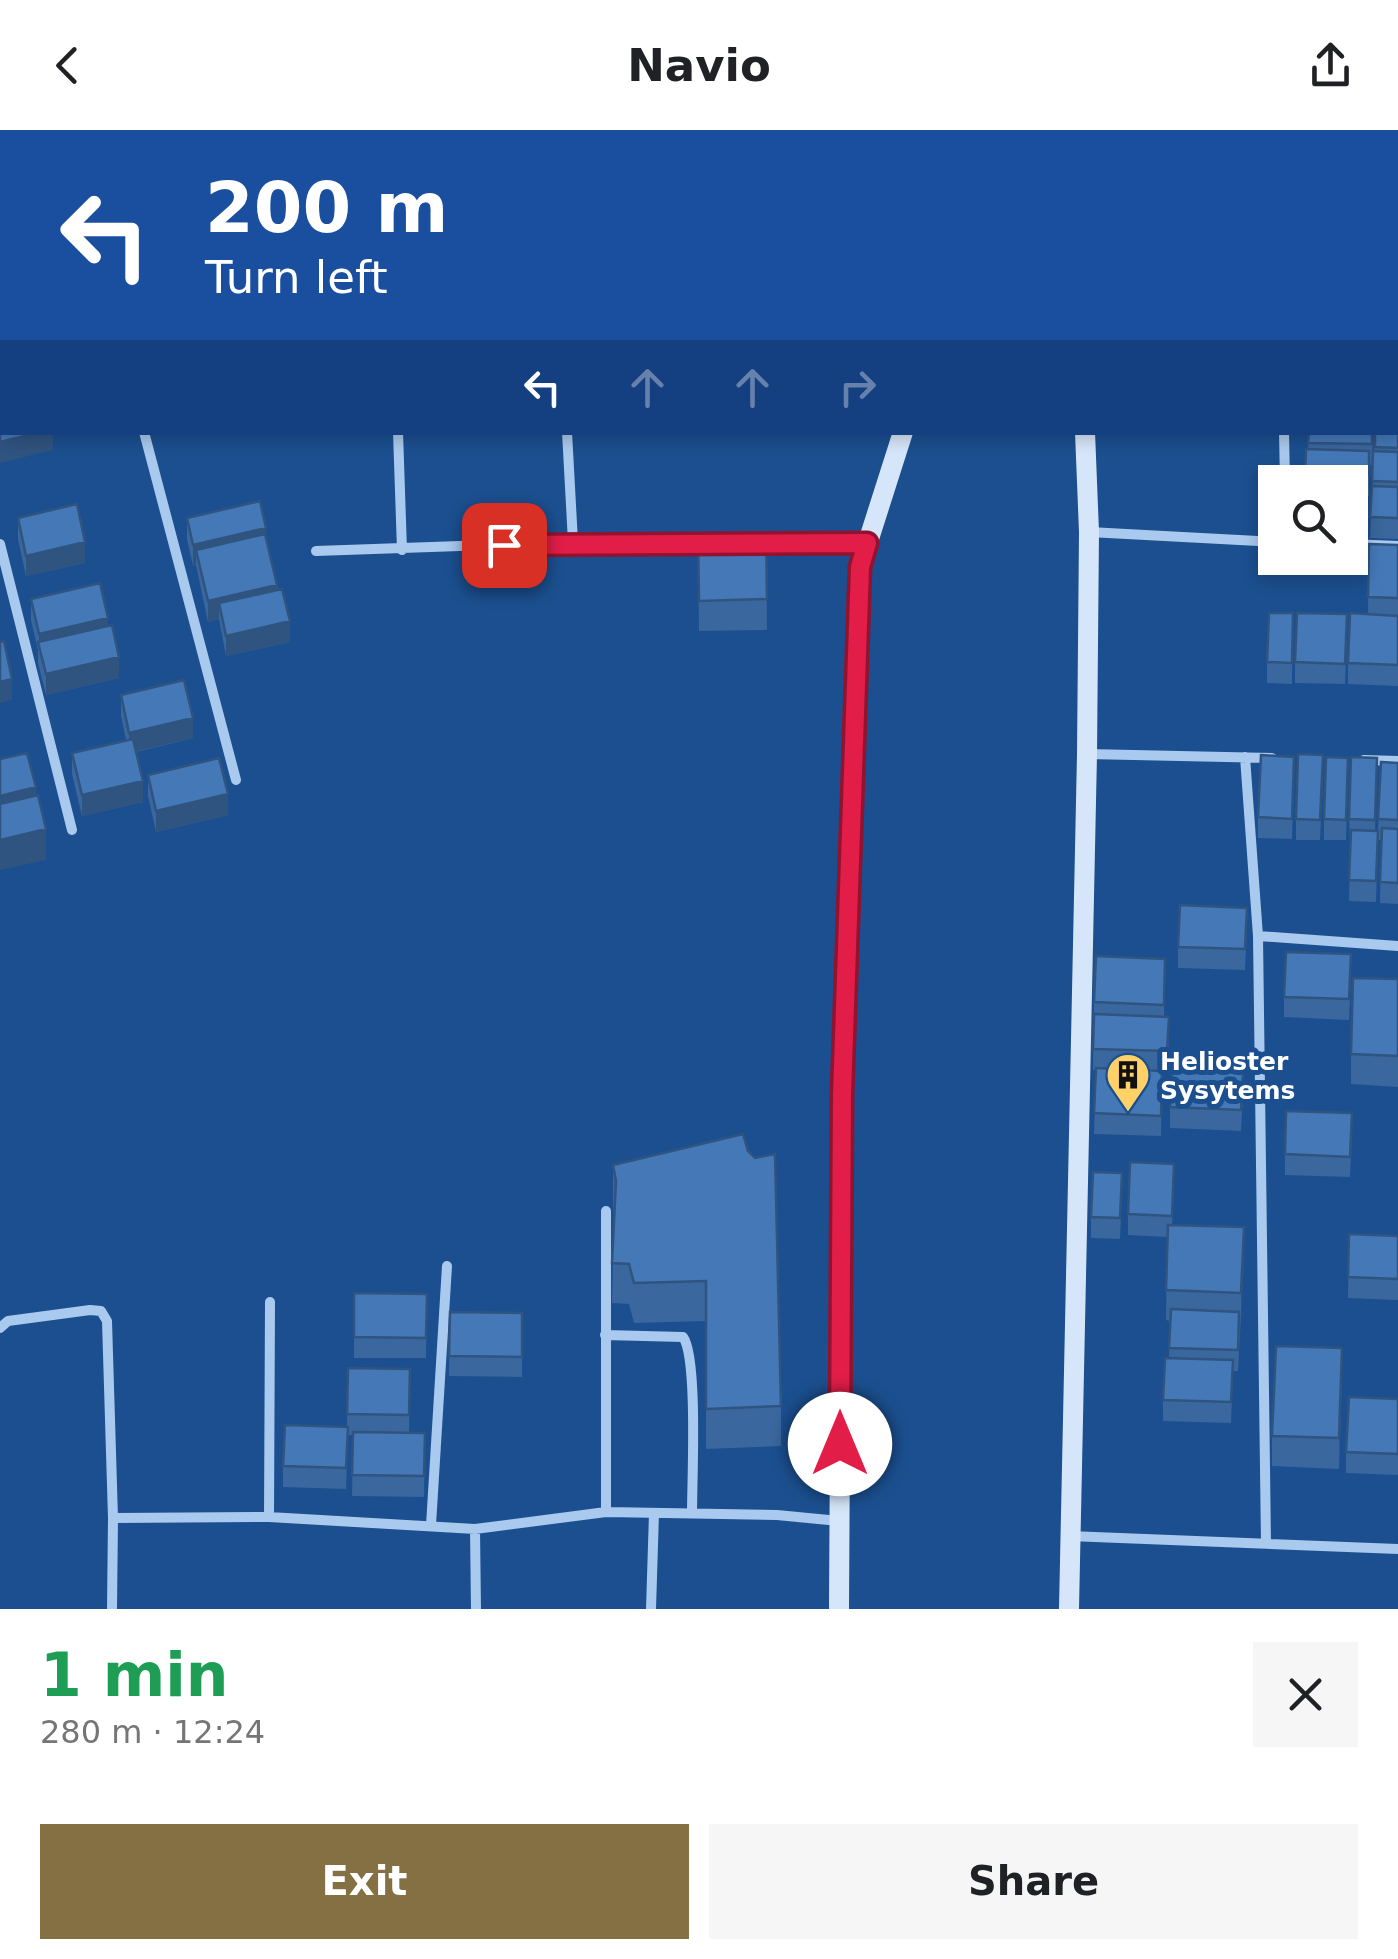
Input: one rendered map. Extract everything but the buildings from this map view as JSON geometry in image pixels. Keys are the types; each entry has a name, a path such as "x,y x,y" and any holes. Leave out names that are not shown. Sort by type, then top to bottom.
{"main road":[{"path":"839,1609 842,1095 860,567 902,435"},
{"path":"1069,1609 1090,532 1085,435"}],"street":[{"path":"145,435 236,780"},
{"path":"398,435 402,550"},
{"path":"567,435 572,542"},
{"path":"1284,435 1285,465"},
{"path":"1090,532 1258,541"},
{"path":"316,551 572,542 730,543"},
{"path":"749,543 867,543"},
{"path":"0,544 72,830"},
{"path":"1368,545 1398,546"},
{"path":"1086,754 1283,758"},
{"path":"1245,757 1258,936 1266,1544"},
{"path":"1360,760 1398,761"},
{"path":"1258,936 1398,946"},
{"path":"606,1210 606,1512"},
{"path":"430,1525 447,1266"},
{"path":"269,1518 270,1302"},
{"path":"0,1328 8,1321 90,1310 101,1311 106,1322 112,1609"},
{"path":"605,1335 682,1337 688,1343 692,1512"},
{"path":"113,1518 269,1518 475,1530 606,1512 777,1515 839,1521"},
{"path":"651,1609 654,1513"},
{"path":"475,1530 476,1609"},
{"path":"1069,1536 1398,1549"}],"place":[{"name":"Helioster Sysytems","path":"1128,1113"}],"route":[{"path":"504,545 867,543 860,567 842,1095 840,1444"}]}
